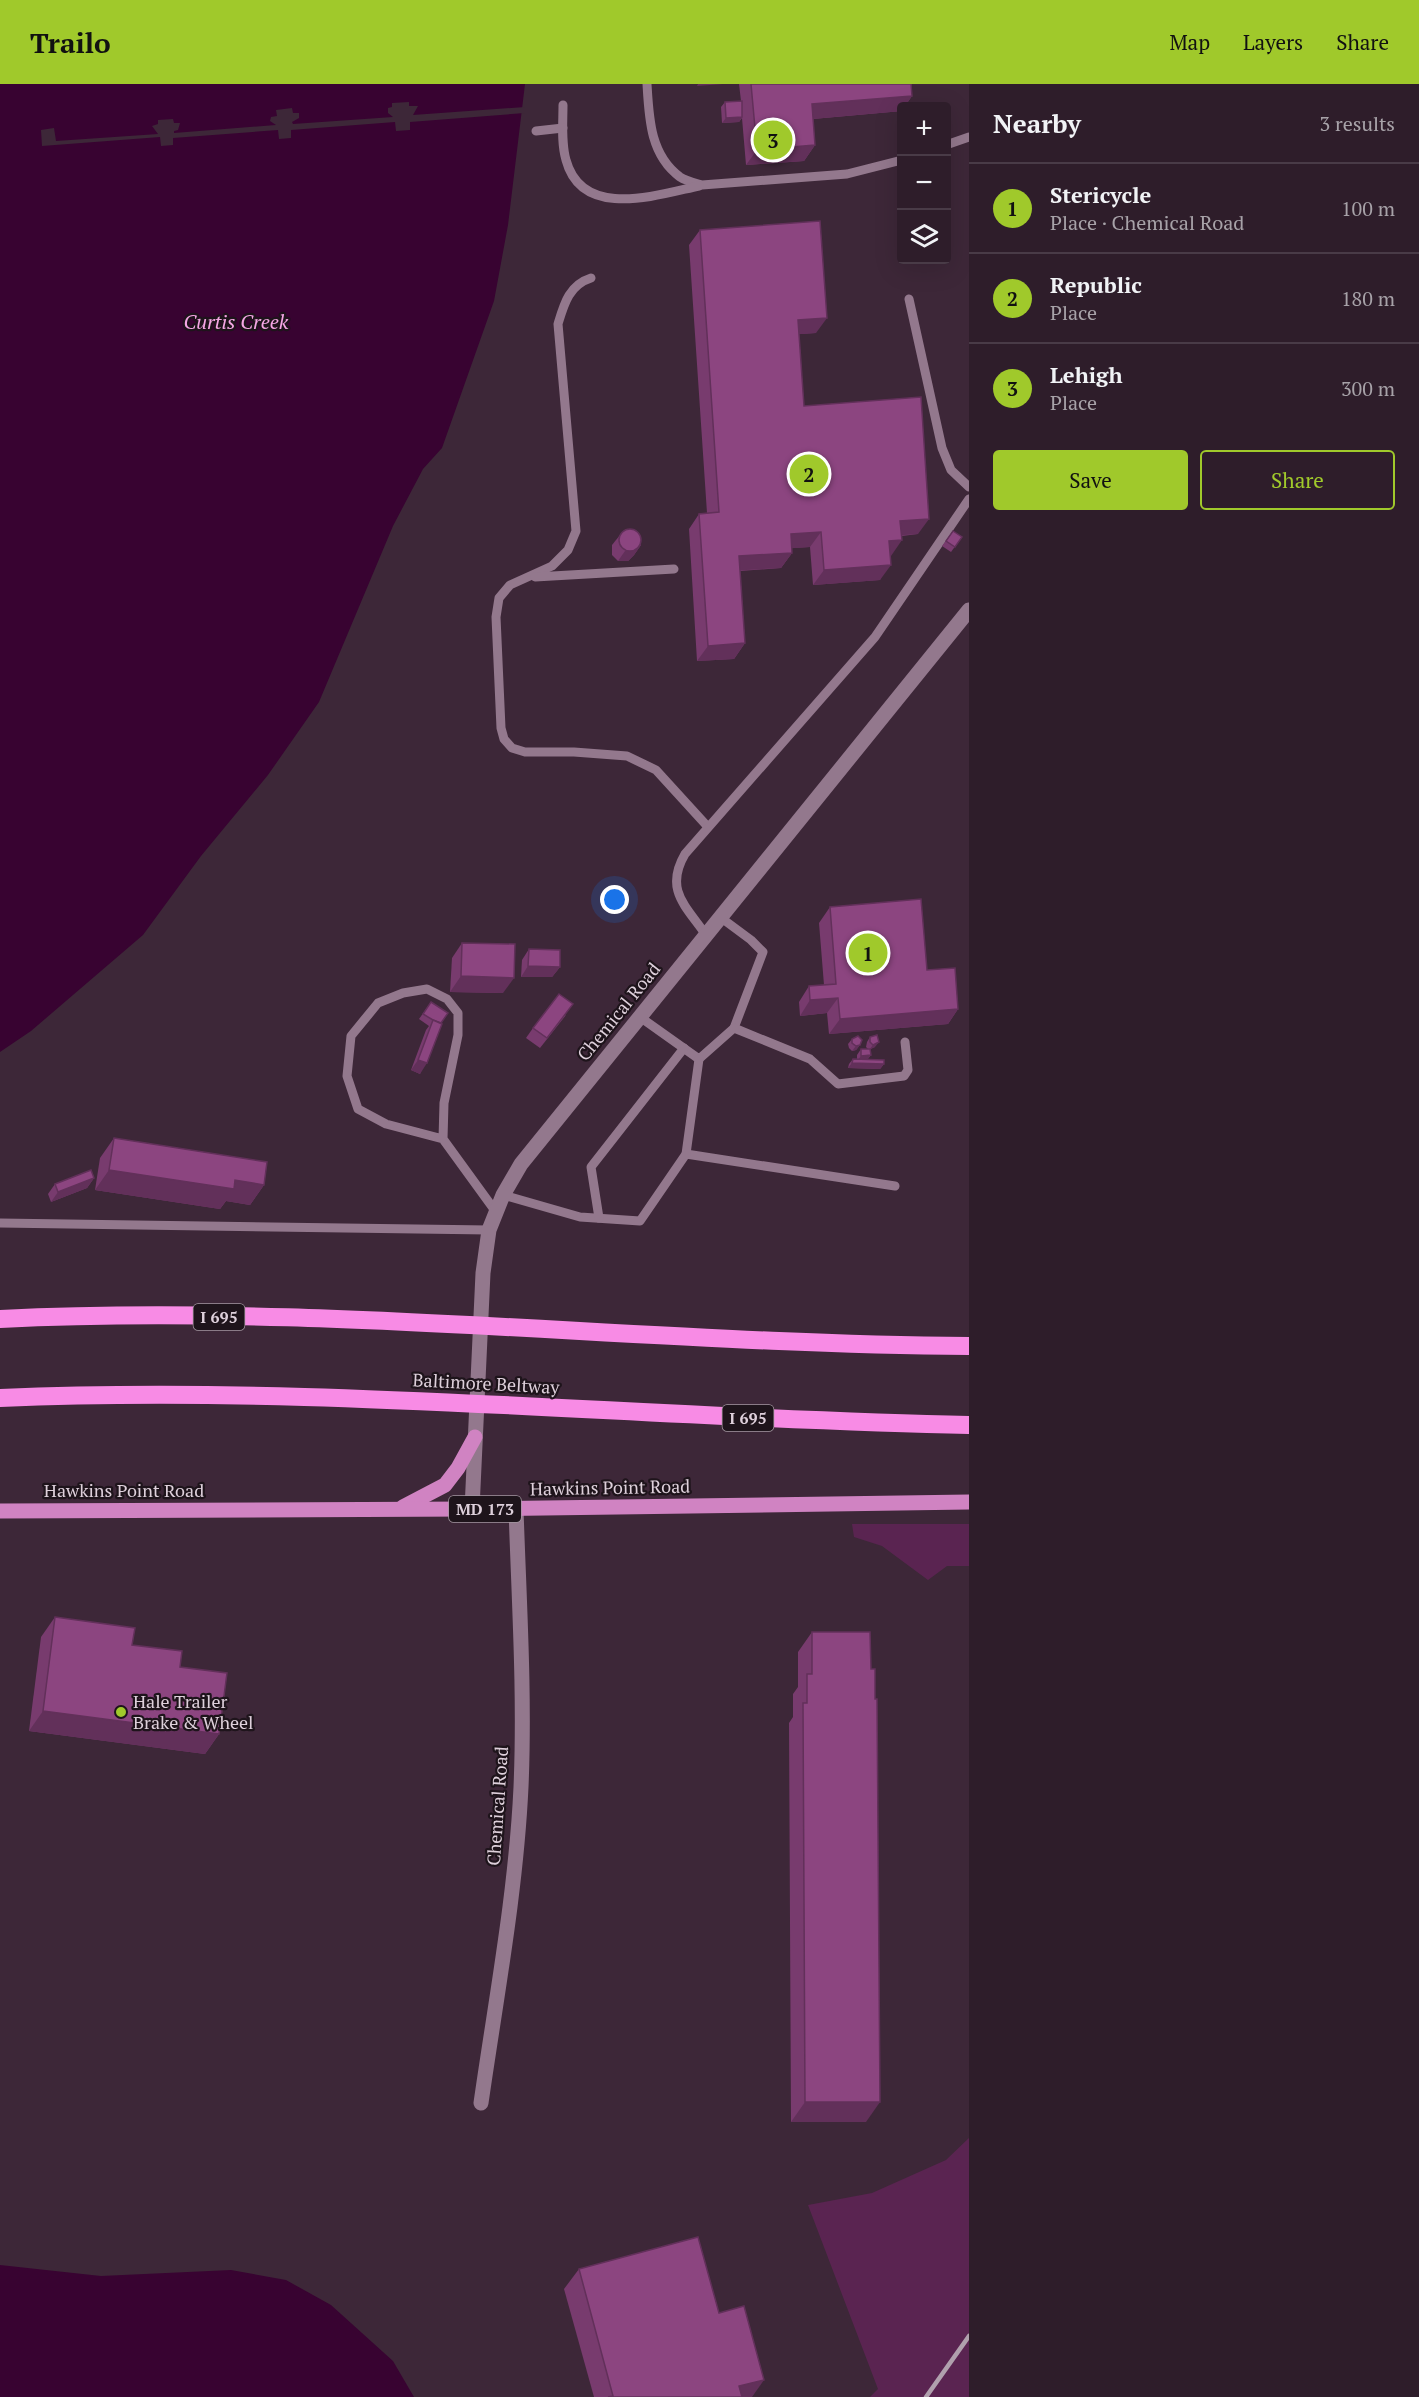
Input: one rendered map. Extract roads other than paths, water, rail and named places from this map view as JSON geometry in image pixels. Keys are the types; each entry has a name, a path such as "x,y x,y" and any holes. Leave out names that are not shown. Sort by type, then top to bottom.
{"highway":[{"name":"I 695","path":"0,1319 152,1316 301,1318 830,1342 969,1346"},
{"name":"Baltimore Beltway","path":"0,1398 153,1395 278,1396 835,1422 969,1425"}],"main road":[{"path":"398,1509 445,1485 476,1437"},
{"name":"Hawkins Point Road","path":"0,1511 516,1509 969,1502"}],"street":[{"name":"Chemical Road","path":"472,1509 483,1273 489,1230 503,1195 521,1164 969,610"},
{"name":"Chemical Road","path":"481,2103 513,1875 521,1788 523,1717 516,1509"}],"lane":[{"path":"647,84 649,125 657,149 666,164 681,178 702,185"},
{"path":"563,105 562,128 566,160 571,172 579,184 598,196 613,199 633,199 702,185 847,174 897,161"},
{"path":"536,131 562,128"},
{"path":"951,143 969,137"},
{"path":"591,278 580,281 573,289 565,303 558,324 576,531 568,550 552,566 510,585 499,598 501,728 504,739 512,748 525,752 574,752 627,756 656,770 708,827"},
{"path":"909,299 942,448 951,470 969,487"},
{"path":"706,935 681,899 675,883 676,870 685,854 875,637 969,499"},
{"path":"530,577 674,569"},
{"path":"503,1195 580,1217 640,1221 686,1154 699,1059 734,1028 763,952 720,917"},
{"path":"443,1139 386,1124 358,1109 347,1076 351,1036 378,1003 403,993 427,989 447,999 458,1013 458,1035 444,1103 443,1139 496,1212"},
{"path":"640,1017 699,1059"},
{"path":"734,1028 810,1059 838,1084 904,1076 908,1070 905,1042"},
{"path":"599,1218 591,1167 684,1048"},
{"path":"686,1154 895,1186"},
{"path":"0,1223 489,1230"}],"water":[{"name":"Curtis Creek","path":"0,84 525,84 508,225 494,301 442,448 423,469 393,526 319,702 268,775 201,856 143,935 31,1031 0,1052"},
{"path":"0,2265 101,2276 231,2270 286,2280 331,2305 393,2361 414,2397 0,2397"}],"railway":[{"path":"926,2397 969,2336"}],"place":[{"name":"Lehigh","path":"773,140"},
{"name":"Republic","path":"809,474"},
{"name":"Stericycle","path":"868,953"},
{"name":"Hale Trailer Brake & Wheel","path":"121,1712"}]}
